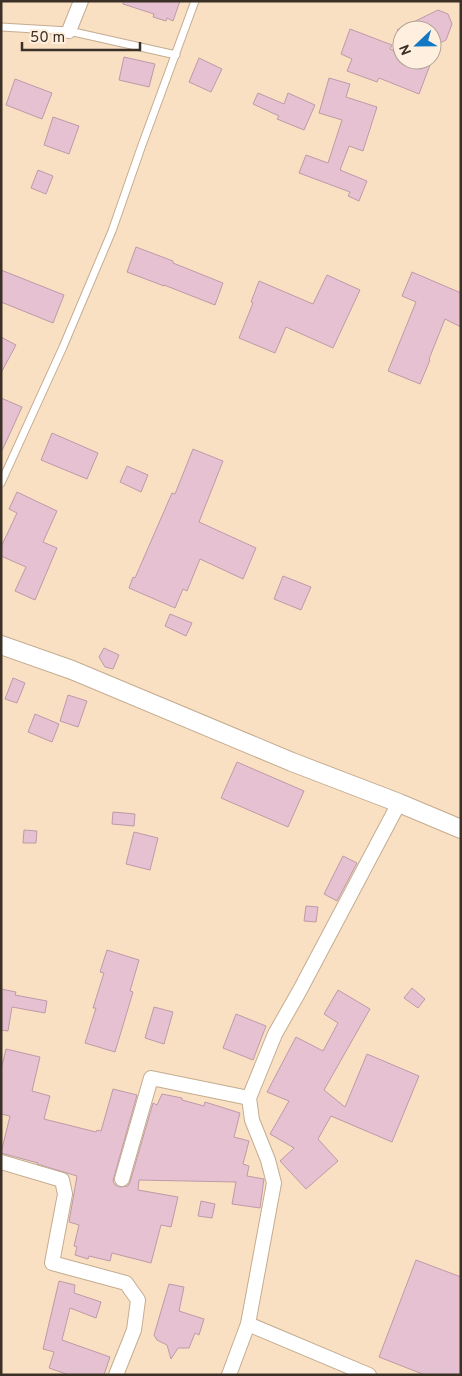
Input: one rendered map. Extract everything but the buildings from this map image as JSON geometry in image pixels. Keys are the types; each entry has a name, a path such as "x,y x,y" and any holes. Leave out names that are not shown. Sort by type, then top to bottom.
{"street":[{"path":"70,31 80,1"},
{"path":"1,645 72,670 292,762 461,829"},
{"path":"229,1375 248,1324 274,1183 268,1160 252,1120 249,1098 275,1034 399,803"},
{"path":"122,1179 151,1078 249,1098"},
{"path":"1,1162 62,1180 65,1194 52,1263 126,1283 138,1300 134,1330 116,1375"},
{"path":"248,1324 369,1375"}],"lane":[{"path":"1,483 63,347 112,231 195,1"},
{"path":"1,27 70,31 176,55"}]}
